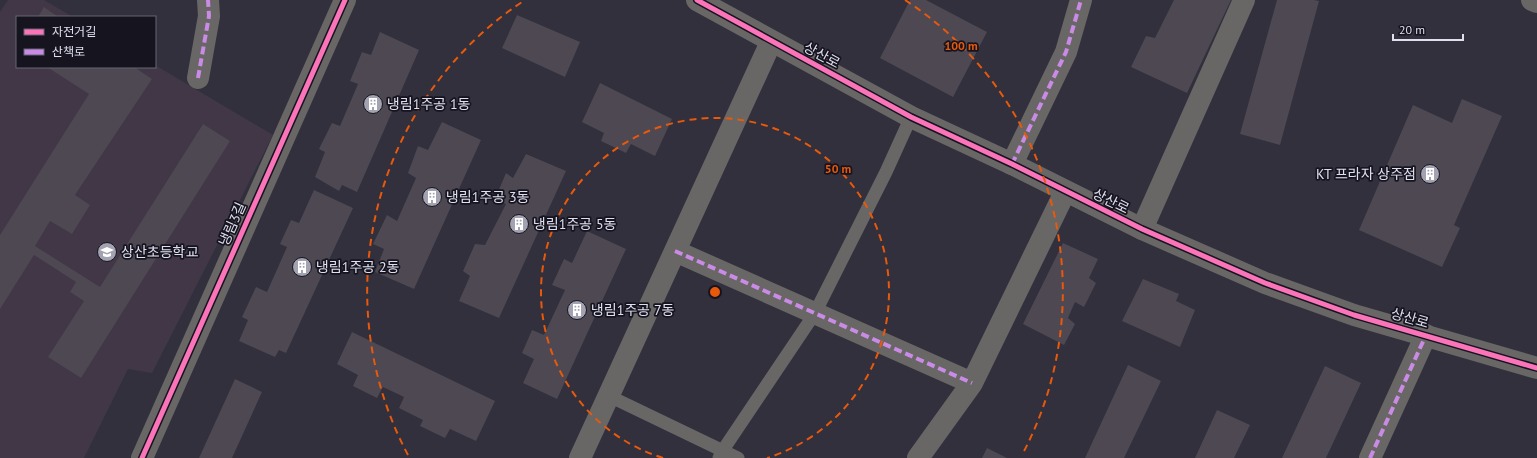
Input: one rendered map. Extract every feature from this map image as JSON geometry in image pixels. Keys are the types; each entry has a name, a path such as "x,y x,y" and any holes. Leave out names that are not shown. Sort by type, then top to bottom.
{"street":[{"path":"198,78 208,16 208,0"},
{"name":"냉림3길","path":"142,458 345,0"},
{"name":"상산로","path":"697,0 771,42 911,117 1012,164 1065,192 1142,229 1265,283 1354,315 1537,368"},
{"path":"1012,164 1066,52 1081,0"},
{"path":"1142,229 1244,0"},
{"path":"1532,0 1537,2"},
{"path":"580,458 771,42"},
{"path":"918,458 972,383 1065,192"},
{"path":"676,251 972,383"},
{"path":"1370,458 1426,336"}],"lane":[{"path":"721,454 815,313 886,172 911,117"},
{"path":"609,396 721,454 738,458"}],"shaded area":[{"name":"상산초등학교","path":"8,0 44,0 71,16 16,16 16,68 156,68 156,66 273,135 152,373 128,369 84,458 0,458 0,12"}],"building":[{"path":"910,0 926,0 987,32 953,97 880,58"},
{"path":"1174,0 1231,0 1187,93 1131,67 1146,36 1155,38"},
{"path":"1277,0 1319,1 1280,145 1240,134"},
{"path":"44,7 57,16 39,16"},
{"path":"517,15 580,42 565,77 502,48"},
{"name":"냉림1주공 1동","path":"380,32 419,50 357,192 342,185 339,191 315,177 325,152 319,149 332,123 340,126 358,84 350,81 362,52 371,55"},
{"name":"상산초등학교","path":"49,68 136,68 152,79 75,195 90,205 72,234 50,221 35,246 100,287 203,124 230,141 81,378 48,357 84,301 70,292 76,282 34,255 0,309 0,235 89,94"},
{"path":"600,83 672,119 655,156 631,144 626,153 601,141 604,133 582,122"},
{"name":"KT 프라자 상주점","path":"1462,99 1502,116 1454,225 1460,228 1442,267 1359,230 1413,105 1452,123"},
{"name":"냉림1주공 3동","path":"442,122 481,140 414,289 375,272 384,249 373,244 387,215 397,221 416,178 408,173 418,146 428,150"},
{"name":"냉림1주공 5동","path":"526,154 566,171 499,318 459,301 470,276 463,271 475,244 485,245 506,204 495,199 506,173 513,178"},
{"name":"냉림1주공 2동","path":"314,190 353,208 286,353 279,350 275,357 239,341 248,320 242,317 256,287 267,292 287,247 280,244 291,220 299,223"},
{"name":"냉림1주공 7동","path":"587,231 626,249 557,399 523,383 534,359 522,353 532,330 544,335 565,290 552,285 564,259 572,263"},
{"path":"1063,243 1098,259 1089,278 1096,283 1084,307 1075,302 1068,318 1075,324 1064,345 1023,324"},
{"path":"1143,279 1179,294 1176,301 1195,310 1180,347 1122,321"},
{"path":"352,332 495,401 476,441 450,429 445,438 420,426 423,420 399,408 404,397 383,387 377,398 353,386 358,375 337,364"},
{"path":"1128,365 1161,381 1124,458 1085,458"},
{"path":"1325,366 1361,383 1326,458 1282,458"},
{"path":"235,379 262,392 232,458 199,458"},
{"path":"1217,410 1250,425 1234,458 1195,458"},
{"path":"987,448 1007,458 982,458"}],"marked path":[{"path":"198,78 209,16 208,0"},
{"path":"1012,164 1066,52 1081,0"},
{"path":"675,251 972,383"},
{"path":"1370,458 1426,335"}],"cycle path":[{"path":"142,458 345,0"},
{"path":"697,0 911,117 1012,164 1142,229 1265,283 1354,315 1537,368"}],"place":[{"name":"냉림1주공 1동","path":"373,104"},
{"name":"KT 프라자 상주점","path":"1430,174"},
{"name":"냉림1주공 3동","path":"432,197"},
{"name":"냉림1주공 5동","path":"519,224"},
{"name":"상산초등학교","path":"107,252"},
{"name":"냉림1주공 2동","path":"302,267"},
{"name":"냉림1주공 7동","path":"577,310"}]}
